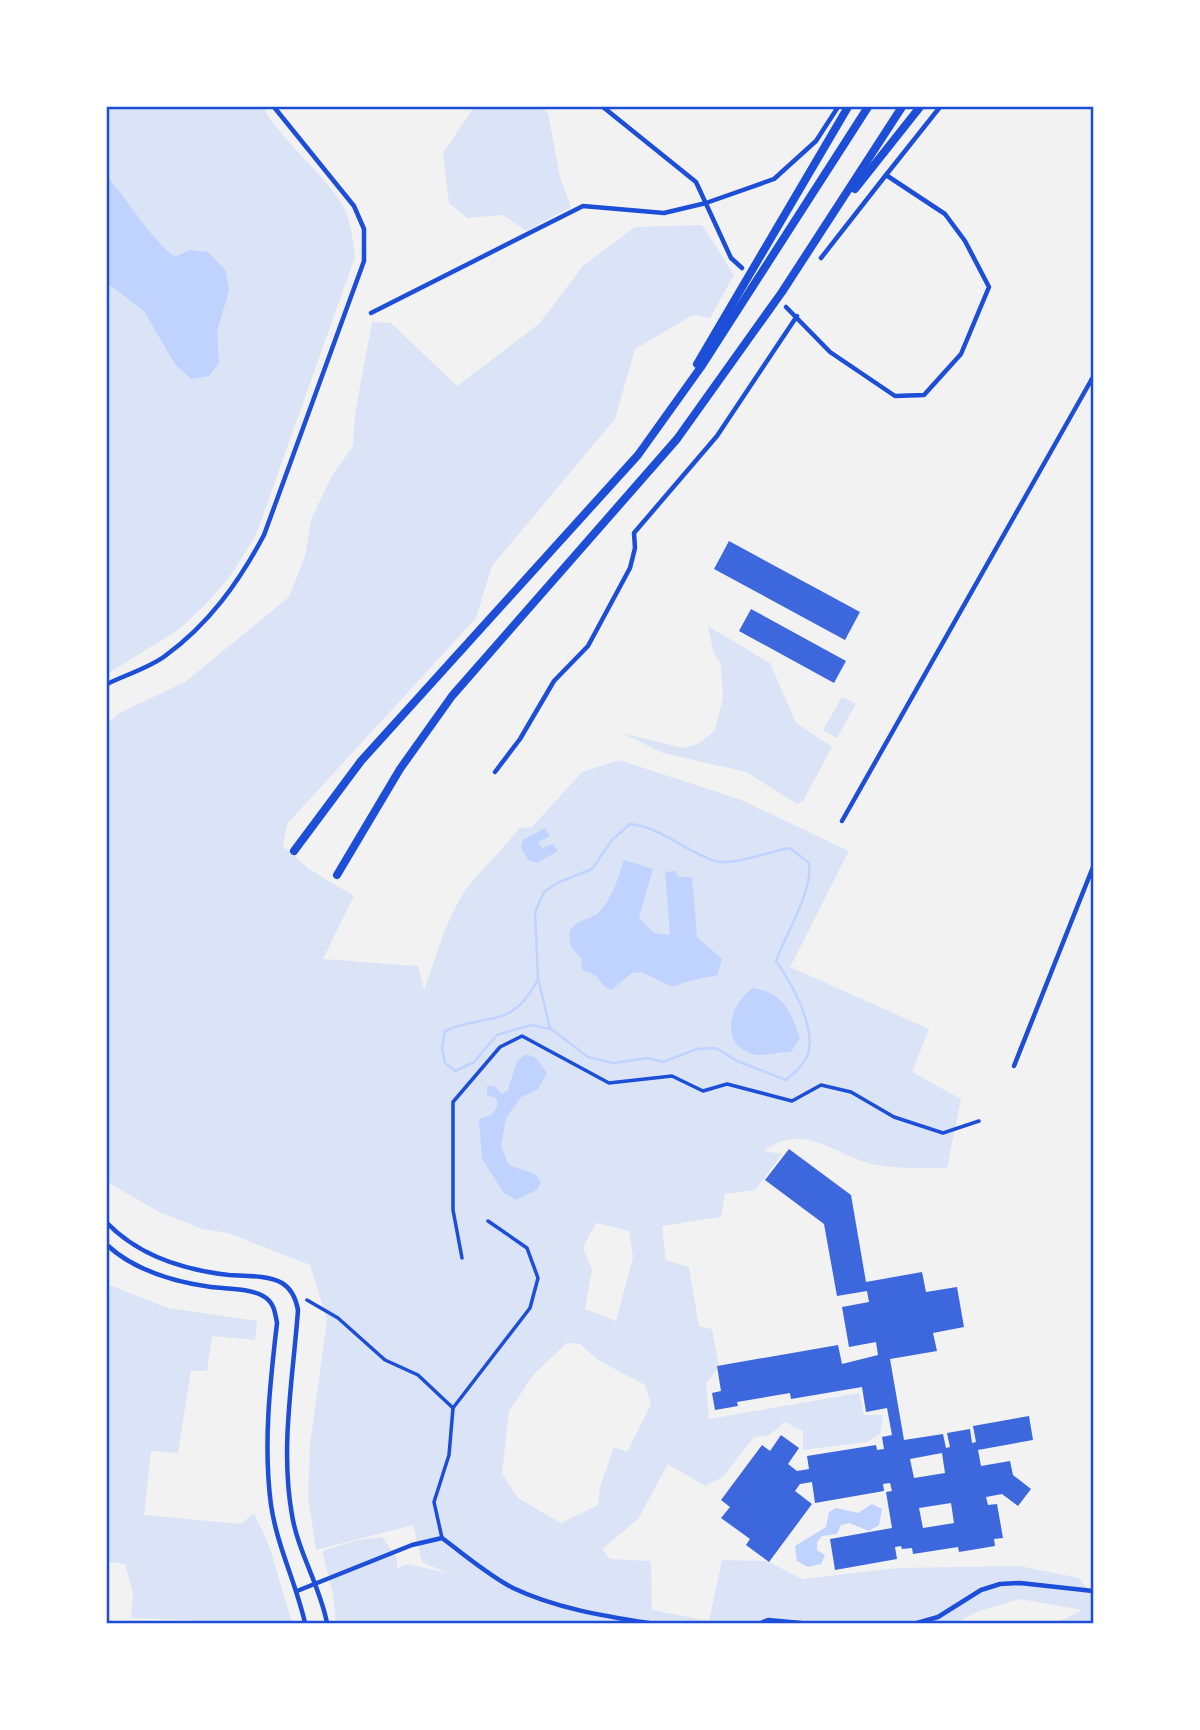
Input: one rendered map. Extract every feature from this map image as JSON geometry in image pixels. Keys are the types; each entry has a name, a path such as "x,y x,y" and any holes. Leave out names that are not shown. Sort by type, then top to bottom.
{"highway":[{"path":"673,406 848,107"},
{"path":"294,851 361,761 638,455 673,406 868,107"},
{"path":"337,875 400,769 438,715 517,618 677,439 825,227 902,107"},
{"path":"825,227 920,107"}],"street":[{"path":"107,684 163,657 221,604 243,575 264,535 364,261 364,229 354,206 274,107"},
{"path":"603,107 696,181 731,257 742,268"},
{"path":"371,313 583,206 664,213 706,203 774,178 816,141 838,107"},
{"path":"821,258 940,107"},
{"path":"786,307 830,352 895,396 924,395 961,354 989,286 965,241 945,214 886,174"},
{"path":"495,772 520,739 554,681 588,646 630,568 635,548 634,533 717,436 797,316"},
{"path":"842,821 1093,377"},
{"path":"1014,1066 1093,867"},
{"path":"462,1258 453,1210 453,1102 500,1047 522,1036 609,1083 672,1076 703,1091 727,1084 792,1101 821,1085 851,1092 894,1117 943,1133 979,1121"},
{"path":"488,1221 527,1248 538,1278 530,1307 453,1408 449,1455 433,1502 442,1538 492,1575 526,1593 580,1610 649,1623"},
{"path":"107,1223 125,1240 162,1259 216,1273 270,1279 281,1283 295,1299 298,1310 287,1440 288,1484 292,1517 327,1623"},
{"path":"107,1245 158,1275 207,1286 254,1292 266,1297 275,1307 277,1323 268,1430 271,1505 279,1541 305,1623"},
{"path":"307,1300 338,1318 385,1360 418,1375 453,1408"},
{"path":"296,1591 412,1545 442,1538"},
{"path":"917,1623 938,1617 981,1590 1000,1584 1020,1583 1093,1591"},
{"path":"761,1623 768,1620 801,1623"}],"shaded area":[{"path":"107,107 263,107 342,204 350,223 355,257 256,535 229,578 204,606 178,630 107,674"},
{"path":"474,107 540,107 548,113 560,177 571,207 526,231 503,215 467,218 449,203 443,153"},
{"path":"702,225 734,275 710,318 693,315 635,349 615,419 492,566 476,618 287,824 283,846 309,869 354,896 323,959 418,966 424,990 441,941 463,894 519,828 532,827 582,772 619,760 739,799 849,851 790,967 929,1029 912,1072 961,1099 947,1168 876,1165 820,1143 793,1139 779,1142 764,1151 782,1154 755,1190 725,1194 721,1217 662,1226 666,1260 689,1267 699,1326 712,1329 719,1367 706,1384 709,1419 859,1393 864,1415 883,1415 880,1434 867,1442 803,1450 803,1431 785,1422 770,1435 754,1437 723,1477 705,1486 668,1464 638,1519 602,1549 610,1559 651,1561 652,1610 709,1621 722,1560 767,1561 802,1579 898,1568 1019,1566 1079,1578 1093,1596 1093,1623 1056,1623 1082,1610 1020,1599 979,1611 956,1623 336,1623 333,1594 322,1551 358,1540 382,1537 397,1558 397,1568 408,1564 447,1573 422,1562 413,1525 316,1550 308,1497 310,1445 327,1320 310,1265 228,1233 203,1229 161,1213 107,1182 107,724 119,713 185,682 289,597 305,556 311,520 331,477 353,446 355,414 372,322 391,323 457,386 539,324 583,266 635,227","holes":["596,1223 629,1231 633,1257 616,1321 585,1309 592,1269 583,1248","567,1343 580,1344 598,1360 645,1385 651,1404 627,1452 614,1447 600,1487 598,1505 561,1523 518,1498 502,1474 509,1411 534,1374"]},
{"path":"708,626 770,663 796,723 832,747 803,801 797,804 746,772 663,753 622,733 683,748 700,743 715,730 723,698 721,664 713,651"},
{"path":"842,697 856,704 837,738 823,730"},
{"path":"107,1284 168,1308 257,1321 255,1340 212,1336 207,1371 191,1371 178,1453 151,1451 144,1515 241,1524 254,1513 270,1548 292,1623 192,1623 192,1620 131,1618 133,1593 125,1564 107,1562"}],"water":[{"path":"107,177 157,240 175,257 190,250 208,252 226,271 229,291 217,331 219,363 209,376 191,379 175,364 144,311 107,283"},
{"path":"545,828 550,836 538,842 542,848 553,844 558,851 537,863 528,860 521,848 523,840"},
{"path":"624,860 653,869 639,918 654,933 670,935 665,872 676,871 678,877 692,877 697,937 722,959 717,975 673,987 641,972 632,973 611,990 595,975 582,970 581,958 571,947 569,933 575,924 596,914 605,906"},
{"path":"753,988 772,994 785,1005 800,1038 791,1052 752,1054 738,1046 733,1038 731,1029 734,1011"},
{"path":"526,1054 536,1058 547,1073 538,1089 521,1097 506,1118 501,1146 509,1165 535,1174 541,1182 537,1190 516,1200 504,1193 482,1159 479,1119 491,1115 498,1105 496,1098 487,1095 487,1086 494,1086 502,1094 508,1090 517,1061"},
{"path":"872,1504 882,1509 879,1525 869,1531 849,1523 841,1525 837,1534 822,1536 817,1542 817,1550 825,1555 821,1564 808,1567 797,1561 795,1546 826,1527 829,1512 836,1508 858,1513"}],"building":[{"path":"729,541 860,612 845,640 714,569"},
{"path":"751,609 846,661 834,683 739,631"},
{"path":"789,1149 851,1195 866,1282 922,1272 926,1292 957,1287 964,1327 933,1333 937,1351 890,1359 904,1440 943,1434 946,1448 950,1447 947,1433 970,1429 972,1443 976,1442 973,1426 1029,1416 1033,1440 978,1450 981,1466 1010,1461 1013,1475 1031,1489 1018,1506 1002,1494 986,1497 988,1505 997,1504 1003,1538 994,1539 995,1546 959,1552 958,1547 913,1554 912,1548 902,1549 901,1546 895,1547 897,1559 835,1570 830,1539 892,1528 886,1492 892,1491 890,1483 883,1484 884,1491 815,1503 812,1482 800,1484 795,1491 812,1504 769,1562 746,1545 750,1539 721,1518 730,1507 721,1500 762,1445 770,1451 781,1435 799,1448 788,1464 797,1471 809,1469 807,1456 876,1445 877,1450 884,1449 882,1437 892,1435 887,1408 866,1412 862,1387 791,1399 790,1393 737,1402 738,1406 715,1410 712,1393 721,1391 717,1366 838,1345 842,1364 878,1355 876,1342 849,1347 842,1307 869,1302 867,1291 837,1296 824,1224 765,1180","holes":["942,1453 945,1473 914,1478 910,1459","951,1503 954,1523 923,1528 919,1508"]}],"waterway":[{"path":"630,824 652,830 715,861 742,860 790,848 809,863 803,899 776,961 801,1005 810,1043 804,1062 786,1080 737,1061 716,1048 697,1049 663,1062 648,1058 613,1063 588,1057 550,1028 538,978 535,912 544,892 557,883 592,869 612,840 630,824"},
{"path":"538,979 528,995 508,1013 445,1031 442,1048 445,1063 455,1071 474,1062 497,1035 531,1025 550,1029"}]}
